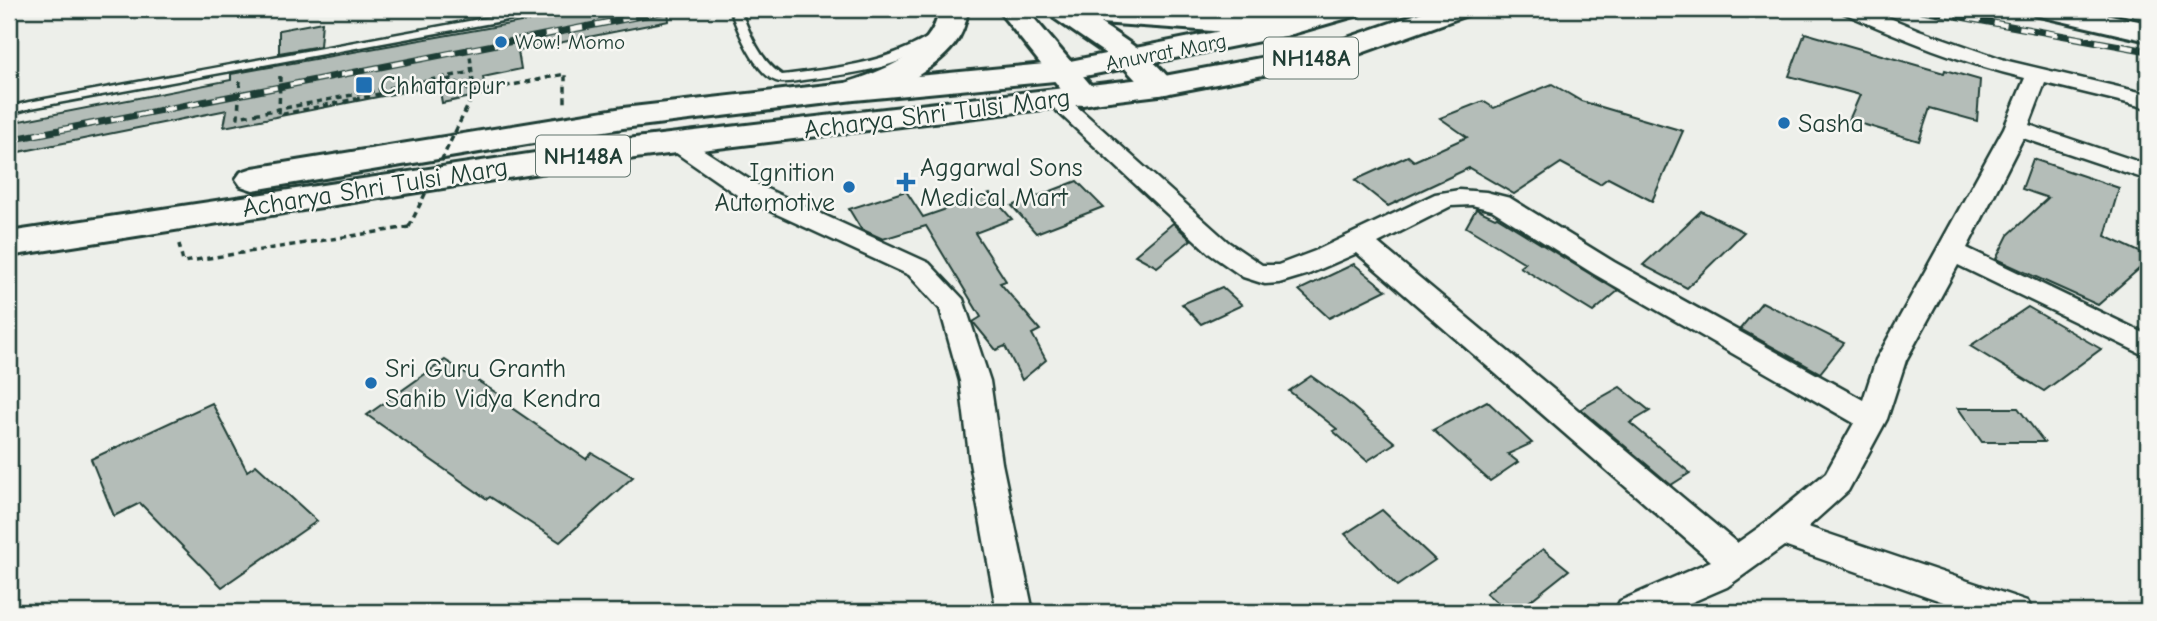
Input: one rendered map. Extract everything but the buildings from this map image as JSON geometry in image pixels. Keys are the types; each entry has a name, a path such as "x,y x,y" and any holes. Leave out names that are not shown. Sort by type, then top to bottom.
{"main road":[{"path":"1011,9 1068,89"},
{"name":"Anuvrat Marg","path":"1068,89 1133,59 1285,27 1348,9"},
{"name":"Anuvrat Marg","path":"1159,86 1331,54 1457,9"},
{"path":"2045,9 2148,32"},
{"path":"1062,10 1285,27"},
{"path":"1062,10 1133,59 1159,86"},
{"path":"855,91 898,74 931,52 952,18"},
{"name":"Acharya Shri Tulsi Marg","path":"9,219 623,118 855,91 1159,86"},
{"name":"Acharya Shri Tulsi Marg","path":"9,244 677,143 1068,89"}],"street":[{"path":"1851,9 1922,39 2001,66 2148,101"},
{"path":"1632,612 1715,577 1780,531 1837,482 1872,419 1891,360 2016,128 2038,76"},
{"path":"1068,89 1219,248 1245,268 1267,276 1286,273 1444,200 1461,195 1485,198 1501,204 1604,268 1872,419"},
{"path":"2016,128 2148,173"},
{"path":"677,143 749,191 919,269 953,306 975,381 986,463 1015,612"},
{"path":"1359,241 1737,562"},
{"path":"1952,251 2148,347"},
{"path":"1780,531 2015,612"}],"lane":[{"path":"9,111 508,13 551,9"},
{"path":"735,9 742,27 771,75 780,79 871,67 892,61 929,43 952,18"}],"path":[{"path":"173,218 183,262 409,227 474,93 469,46"},
{"path":"280,59 279,115 451,79 474,93 565,74"},
{"path":"240,81 239,117 472,72"}],"railway":[{"path":"9,140 676,9"},
{"path":"1917,9 2148,51"}],"place":[{"name":"Wow! Momo","path":"501,42"},
{"name":"Chhatarpur","path":"364,85"},
{"name":"Sasha","path":"1784,123"},
{"name":"Aggarwal Sons Medical Mart","path":"906,182"},
{"name":"Ignition Automotive","path":"849,187"},
{"name":"Sri Guru Granth Sahib Vidya Kendra","path":"371,383"}]}
